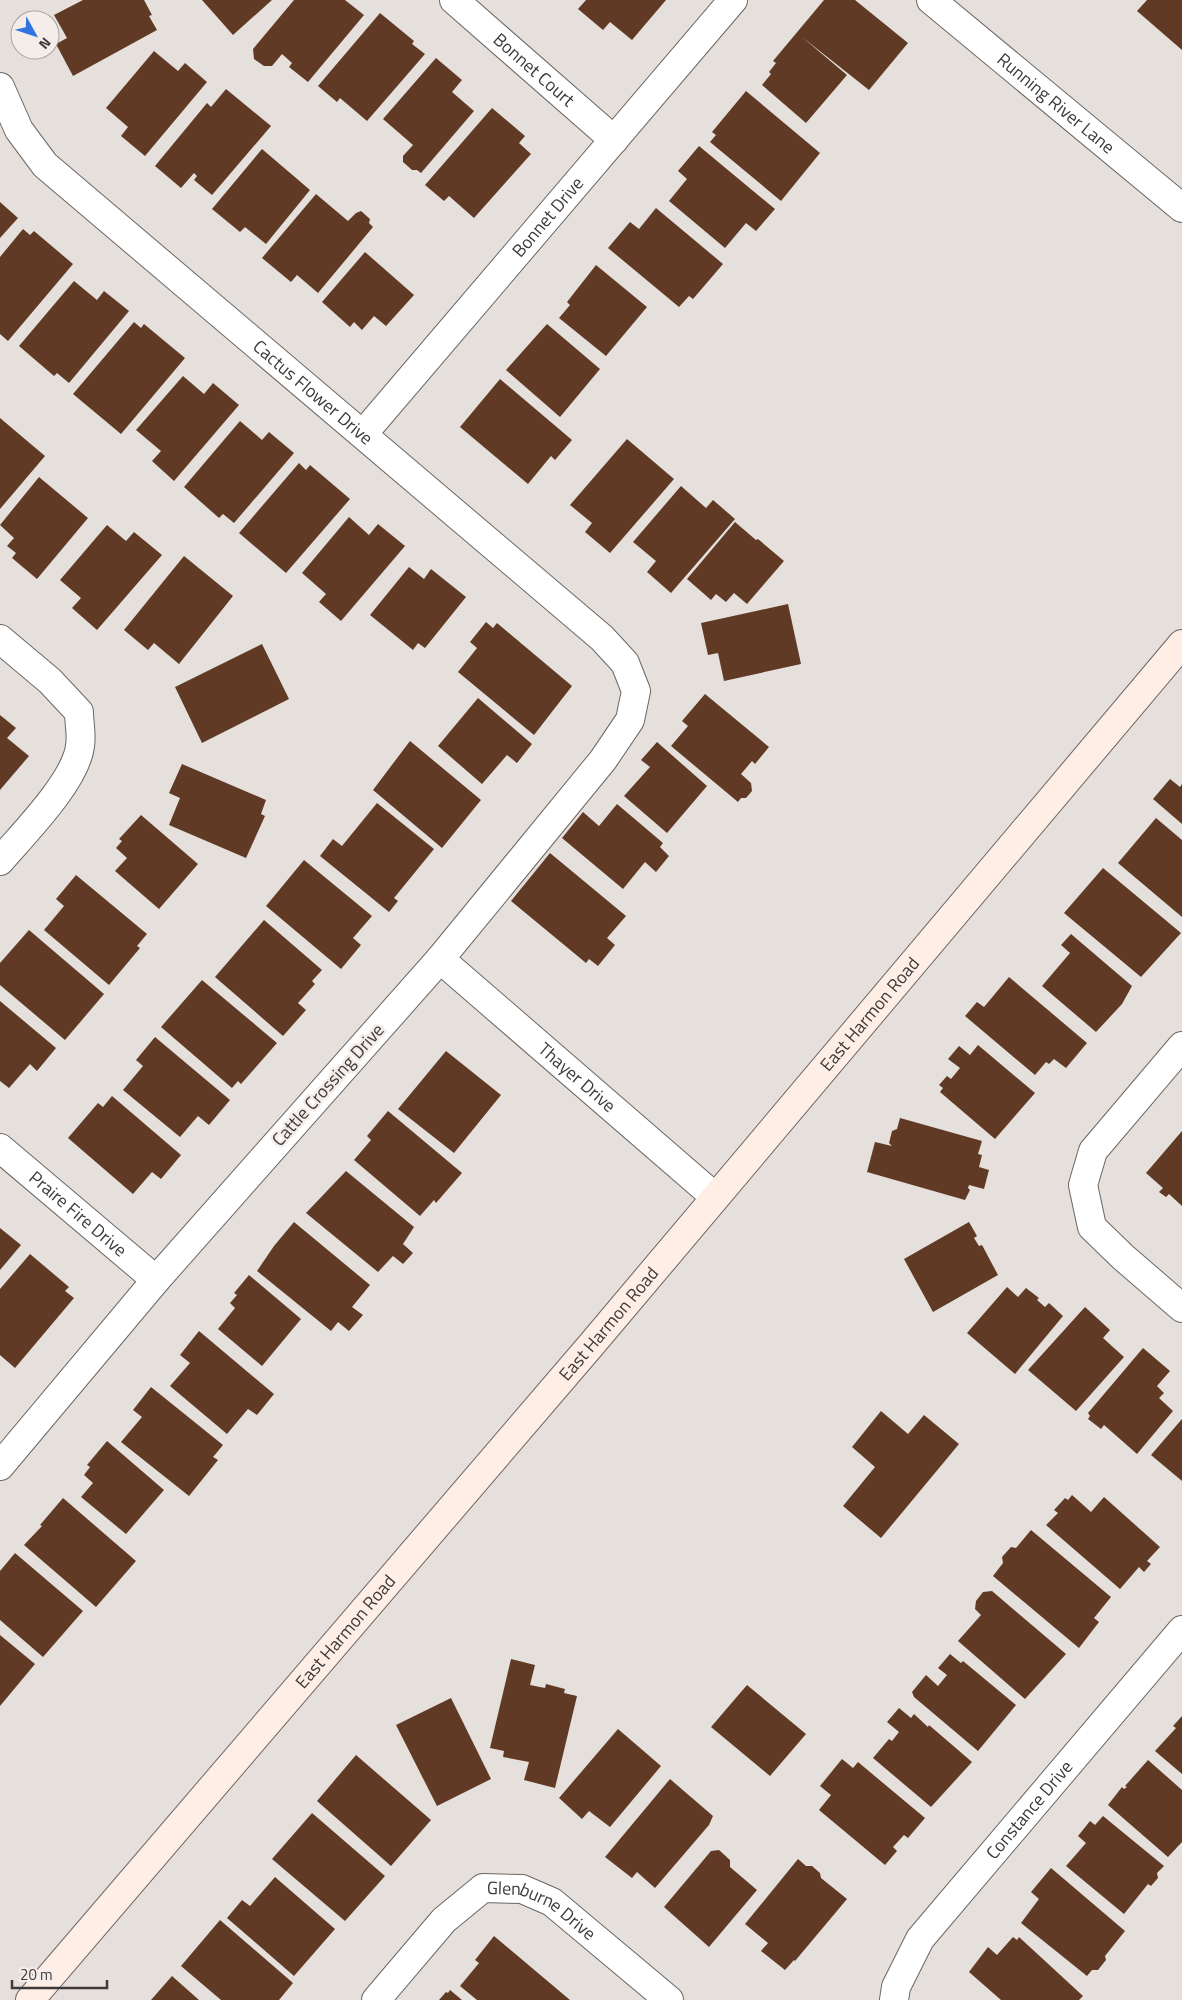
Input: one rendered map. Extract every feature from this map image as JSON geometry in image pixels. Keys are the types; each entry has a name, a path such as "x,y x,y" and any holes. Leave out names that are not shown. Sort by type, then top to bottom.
{"main road":[{"name":"East Harmon Road","path":"30,2000 580,1359 1182,644"}],"street":[{"name":"Bonnet Court","path":"454,0 614,140"},
{"name":"Bonnet Drive","path":"363,434 733,0"},
{"name":"Running River Lane","path":"931,0 1182,208"},
{"name":"Cactus Flower Drive","path":"0,87 19,130 45,164 602,638 625,663 636,691"},
{"path":"0,639 50,681 79,712 80,747 68,778 44,811 0,861"},
{"name":"Cattle Crossing Drive","path":"0,1466 156,1280 440,959 603,760 630,720 636,691"},
{"name":"Thayer Drive","path":"440,959 716,1196"},
{"path":"1182,1046 1093,1151 1083,1185 1092,1227 1123,1257 1182,1308"},
{"name":"Praire Fire Drive","path":"0,1148 156,1280"},
{"name":"Constance Drive","path":"894,2000 896,1987 920,1939 1182,1630"},
{"name":"Glenburne Drive","path":"376,2000 444,1920 483,1888 522,1889 552,1902 669,2000"}],"building":[{"path":"83,0 144,0 152,15 149,16 157,30 73,76 60,52 60,42 67,38 60,26 60,12"},
{"path":"202,0 272,0 233,35"},
{"path":"294,0 345,0 364,15 308,82 289,67 292,63 282,54 272,66 264,66 254,59 253,49"},
{"path":"586,0 666,0 632,40 610,22 603,30 578,9"},
{"path":"824,0 855,0 908,43 869,90 802,37 847,75 806,123 762,85 771,74 769,72 776,63 773,61"},
{"path":"1147,0 1182,0 1182,50 1137,11"},
{"path":"380,13 414,41 412,44 425,54 367,121 340,98 337,102 318,86"},
{"path":"154,51 178,71 185,63 207,82 145,156 121,136 128,127 106,108"},
{"path":"436,58 462,80 452,92 474,111 421,173 417,170 412,170 403,162 403,156 413,145 383,119"},
{"path":"226,89 271,126 212,195 194,180 197,176 194,173 181,188 155,166 207,103 211,107"},
{"path":"746,91 820,153 781,201 710,142 716,135 712,132"},
{"path":"492,108 525,136 519,143 531,154 474,218 449,196 444,201 425,185"},
{"path":"699,146 775,209 756,231 746,223 725,248 669,201 687,179 678,171"},
{"path":"262,149 310,190 266,244 245,227 240,232 212,209"},
{"path":"316,194 348,221 361,211 370,219 369,223 373,227 318,293 297,275 291,282 262,258"},
{"path":"0,202 18,218 0,238"},
{"path":"656,208 723,264 693,299 689,296 679,307 608,248 630,222 639,229"},
{"path":"23,229 30,235 34,231 73,264 8,341 0,334 0,257"},
{"path":"365,252 414,295 386,326 374,316 362,330 354,322 350,327 322,302"},
{"path":"596,265 647,307 606,356 559,318 570,305 567,302"},
{"path":"74,281 97,300 104,291 129,311 69,383 57,373 54,376 19,346"},
{"path":"134,322 141,328 144,324 185,358 121,434 73,394"},
{"path":"547,324 600,369 560,417 506,370"},
{"path":"183,376 204,394 213,383 239,405 174,481 152,461 161,451 136,430"},
{"path":"500,379 572,440 555,460 551,456 528,484 460,427"},
{"path":"0,418 45,456 0,509"},
{"path":"240,421 262,440 269,432 294,453 234,523 223,514 219,518 184,487"},
{"path":"627,439 674,479 610,553 585,532 592,523 570,505"},
{"path":"299,463 306,470 310,465 350,499 286,573 239,533"},
{"path":"39,477 88,518 37,579 12,558 16,553 7,546 14,538 0,525"},
{"path":"681,486 706,508 713,500 735,519 671,593 647,572 656,561 633,542"},
{"path":"349,517 369,535 378,524 405,546 341,621 319,602 326,594 302,573"},
{"path":"735,522 784,561 747,604 734,593 726,602 716,594 711,600 687,579"},
{"path":"107,525 126,541 134,532 162,555 97,630 72,608 81,598 60,580"},
{"path":"184,556 233,596 179,664 154,643 148,650 124,630"},
{"path":"409,567 424,579 431,569 466,597 425,648 418,643 413,650 370,615"},
{"path":"788,604 801,664 724,681 718,653 708,655 701,623"},
{"path":"486,622 493,628 497,623 572,686 534,735 458,672 477,648 470,642"},
{"path":"262,644 289,699 202,743 175,687"},
{"path":"705,694 769,747 755,764 752,761 741,774 751,783 752,791 746,798 741,798 738,802 671,746 688,726 682,721"},
{"path":"478,698 532,744 517,763 507,755 482,784 438,746"},
{"path":"0,715 16,728 7,738 29,756 0,790"},
{"path":"410,741 481,800 442,848 373,790"},
{"path":"657,742 707,786 667,833 624,796 650,767 641,760"},
{"path":"182,764 266,800 261,814 265,816 246,858 169,825 180,798 169,793"},
{"path":"1170,779 1180,787 1182,784 1182,824 1153,799"},
{"path":"377,803 434,849 394,898 398,901 389,912 320,856 333,839 342,846"},
{"path":"617,804 663,843 660,847 669,856 656,872 645,862 623,889 562,838 583,812 599,826"},
{"path":"141,815 198,864 159,909 115,871 127,858 116,848 122,841 119,839"},
{"path":"1156,818 1182,840 1182,917 1118,863"},
{"path":"550,853 626,916 607,938 615,945 598,966 589,959 586,963 511,901"},
{"path":"304,860 372,916 353,938 361,945 341,969 266,906"},
{"path":"1103,868 1181,933 1141,977 1064,913"},
{"path":"76,875 147,934 137,946 140,948 109,985 44,930 64,906 56,899"},
{"path":"264,920 322,970 312,981 315,984 298,1003 306,1010 283,1036 215,977"},
{"path":"29,930 104,994 65,1040 0,985 0,963"},
{"path":"1071,934 1132,986 1122,1004 1096,1032 1042,986 1070,953 1061,945"},
{"path":"1009,977 1087,1043 1066,1068 1054,1059 1049,1064 1046,1062 1035,1075 965,1016 977,1002 984,1007"},
{"path":"202,980 277,1043 241,1084 238,1081 232,1088 161,1027"},
{"path":"0,1001 56,1048 37,1071 30,1064 9,1088 0,1081"},
{"path":"155,1037 230,1100 209,1125 198,1116 180,1137 123,1090 143,1066 136,1060"},
{"path":"978,1045 1035,1093 995,1139 940,1092 943,1088 939,1085 947,1076 951,1079 960,1068 948,1059 959,1046 970,1055"},
{"path":"446,1051 501,1095 454,1153 398,1109"},
{"path":"112,1096 181,1155 161,1179 152,1172 133,1194 68,1138 98,1103 103,1107"},
{"path":"388,1111 462,1173 436,1203 434,1200 420,1216 354,1160 371,1140 367,1136"},
{"path":"900,1118 982,1141 978,1154 982,1155 979,1167 989,1170 984,1189 969,1185 968,1188 970,1190 965,1200 867,1172 875,1142 892,1146 889,1143 892,1131 897,1129"},
{"path":"1182,1131 1182,1206 1169,1194 1166,1197 1159,1192 1163,1188 1146,1173"},
{"path":"346,1171 414,1227 403,1244 413,1253 403,1264 393,1256 378,1272 306,1213"},
{"path":"294,1222 370,1285 352,1307 363,1315 349,1331 338,1322 331,1331 257,1271"},
{"path":"969,1222 977,1236 974,1238 979,1246 982,1245 998,1275 933,1312 904,1259"},
{"path":"0,1228 21,1245 0,1270"},
{"path":"30,1254 69,1287 65,1291 74,1298 15,1368 0,1355 0,1289"},
{"path":"249,1275 301,1319 262,1366 218,1329 235,1308 230,1303 237,1295 234,1293"},
{"path":"1007,1287 1018,1297 1026,1288 1039,1298 1037,1300 1045,1307 1049,1303 1063,1316 1015,1374 967,1333"},
{"path":"1085,1307 1110,1330 1103,1338 1124,1357 1076,1411 1028,1370"},
{"path":"199,1331 274,1394 257,1415 248,1409 227,1434 170,1386 190,1363 180,1355"},
{"path":"1143,1348 1170,1371 1157,1386 1164,1393 1159,1398 1173,1411 1137,1454 1104,1425 1101,1429 1088,1419 1090,1416 1088,1413"},
{"path":"151,1387 223,1445 213,1457 218,1460 189,1496 121,1442 142,1417 133,1410"},
{"path":"881,1411 908,1434 924,1415 959,1444 881,1538 843,1506 875,1467 852,1447"},
{"path":"1182,1419 1182,1481 1151,1455"},
{"path":"107,1441 164,1490 126,1534 81,1497 93,1483 84,1475 90,1467 87,1465"},
{"path":"1072,1495 1091,1512 1104,1497 1160,1547 1147,1561 1151,1564 1144,1572 1139,1567 1120,1589 1046,1525 1058,1513 1054,1510 1065,1498 1068,1500"},
{"path":"63,1498 136,1561 96,1607 24,1545 42,1526 40,1525"},
{"path":"1031,1530 1111,1597 1094,1618 1099,1622 1079,1648 993,1576 1003,1563 1002,1557 1011,1547 1016,1548"},
{"path":"15,1553 83,1611 43,1657 0,1620 0,1571"},
{"path":"992,1591 1066,1654 1025,1699 958,1641 981,1615 975,1609 976,1601 983,1592"},
{"path":"0,1635 35,1664 0,1706"},
{"path":"950,1654 961,1663 963,1661 1016,1705 978,1751 914,1697 912,1692 926,1675 938,1686 947,1675 938,1668"},
{"path":"511,1659 535,1665 530,1685 545,1688 546,1684 565,1689 564,1693 577,1696 555,1788 524,1780 529,1762 503,1757 504,1751 490,1748"},
{"path":"747,1685 806,1734 770,1776 711,1727"},
{"path":"451,1698 491,1779 437,1806 396,1725"},
{"path":"899,1708 911,1718 914,1714 928,1727 929,1725 972,1762 931,1807 873,1758 889,1739 892,1741 899,1732 887,1722"},
{"path":"1182,1716 1182,1774 1155,1751 1176,1728 1173,1726"},
{"path":"618,1729 661,1766 610,1827 589,1811 582,1819 559,1798"},
{"path":"356,1755 431,1820 391,1866 317,1801"},
{"path":"842,1759 853,1768 858,1762 925,1818 908,1838 904,1835 893,1847 897,1851 885,1865 819,1810 831,1795 820,1786"},
{"path":"1148,1760 1182,1790 1182,1842 1168,1857 1108,1805 1122,1787 1124,1789 1127,1787 1125,1786"},
{"path":"670,1779 713,1816 709,1825 655,1888 637,1872 632,1878 605,1857"},
{"path":"312,1813 385,1876 345,1921 272,1859"},
{"path":"1103,1816 1164,1866 1157,1873 1158,1878 1151,1886 1148,1884 1124,1914 1066,1866 1086,1843 1078,1836 1090,1821 1095,1825"},
{"path":"719,1850 730,1860 730,1867 757,1890 709,1947 664,1907 711,1851"},
{"path":"798,1859 806,1866 812,1866 820,1873 821,1878 847,1899 795,1961 785,1970 761,1951 768,1943 745,1924"},
{"path":"1051,1868 1125,1931 1105,1956 1106,1960 1098,1970 1092,1970 1087,1976 1021,1923 1039,1899 1031,1892"},
{"path":"275,1877 335,1929 294,1976 227,1918 242,1900 250,1906"},
{"path":"220,1920 293,1983 279,2000 221,2000 181,1966"},
{"path":"494,1936 570,2000 477,2000 460,1986 479,1963 475,1960"},
{"path":"1013,1937 1017,1940 1019,1937 1083,1996 1079,2000 1001,2000 969,1972 988,1947 997,1955"},
{"path":"172,1976 199,2000 151,2000"},
{"path":"450,1990 462,2000 439,2000"}]}
